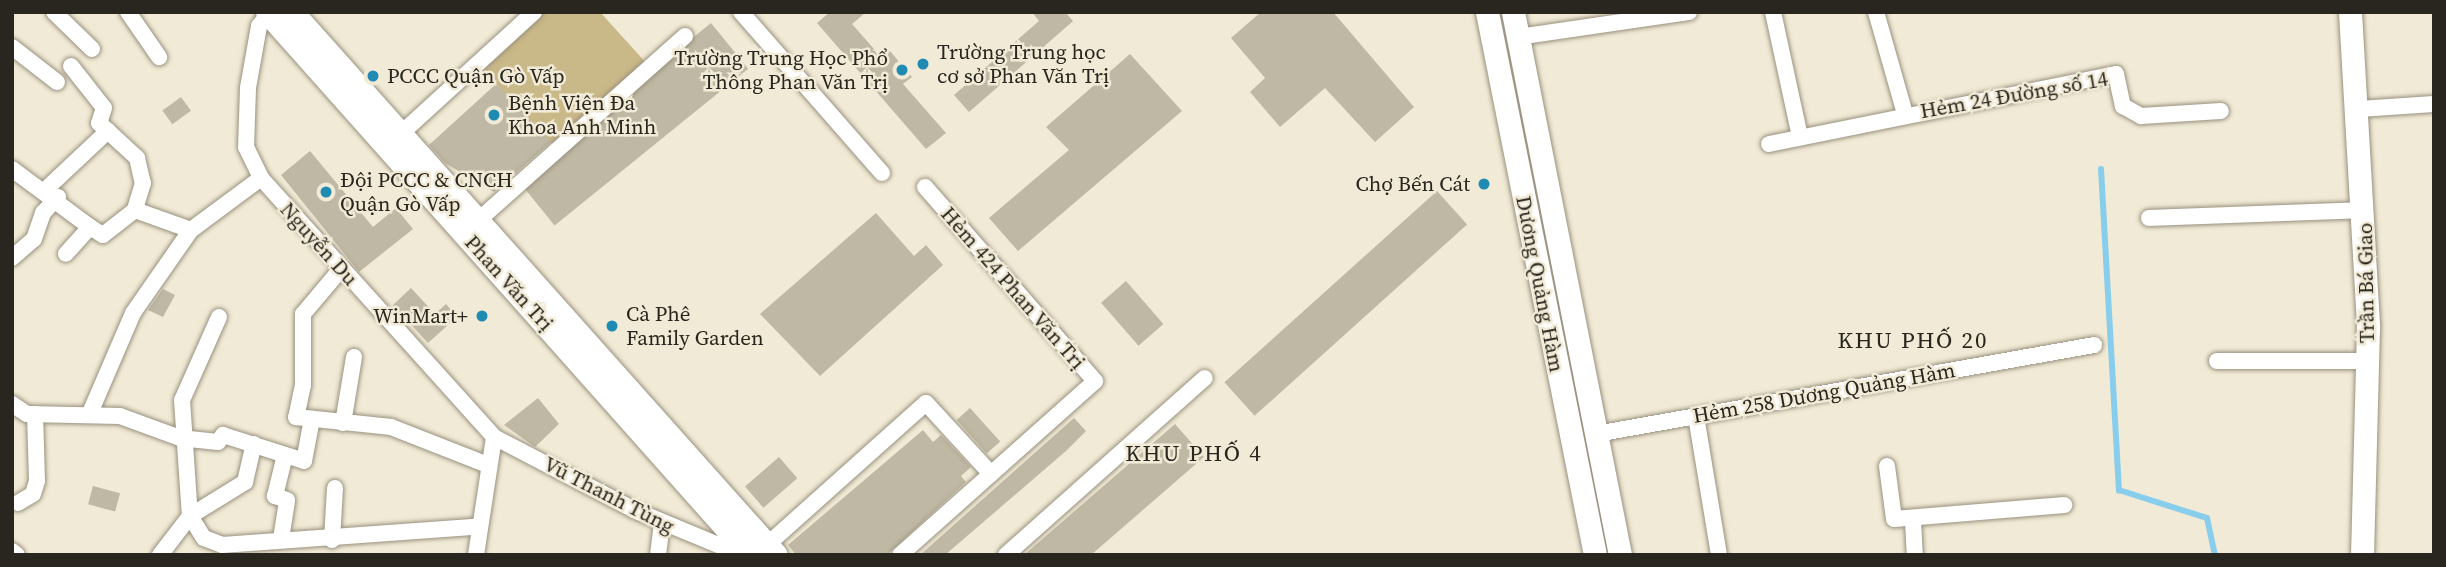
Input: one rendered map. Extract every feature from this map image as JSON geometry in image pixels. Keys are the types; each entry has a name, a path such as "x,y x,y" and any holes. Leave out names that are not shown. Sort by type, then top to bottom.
{"street":[{"path":"54,12 92,49"},
{"path":"128,12 159,57"},
{"path":"394,140 534,12"},
{"name":"Dương Quảng Hàm","path":"1487,12 1595,555"},
{"name":"Dương Quảng Hàm","path":"1513,12 1620,555"},
{"path":"1493,40 1689,12"},
{"path":"1773,12 1800,137"},
{"name":"Hẻm 24 Đường số 14","path":"1876,12 1905,114"},
{"name":"Trần Bá Giao","path":"2350,12 2365,210 2367,360 2362,555"},
{"name":"Phan Văn Trị","path":"275,13 472,226 759,551"},
{"name":"Nguyễn Du","path":"275,13 259,26 247,88 246,147 261,178 494,437"},
{"path":"746,14 882,173"},
{"path":"472,226 685,36"},
{"path":"12,47 57,82"},
{"path":"12,169 51,194 103,235 135,210 143,183 137,158 99,123 104,108 71,66"},
{"name":"Hẻm 24 Đường số 14","path":"1769,144 1905,114 2116,74 2123,106 2141,116 2221,111"},
{"path":"2359,109 2434,104"},
{"path":"12,258 34,239 51,194 108,131"},
{"path":"90,413 133,313 191,230 261,178"},
{"name":"Hẻm 424 Phan Văn Trị","path":"900,555 1095,382 925,187"},
{"path":"135,210 191,230"},
{"path":"2149,218 2365,210"},
{"path":"66,254 90,227"},
{"path":"12,404 35,414 90,413 180,438 218,442 223,435 304,461 303,314 341,269"},
{"path":"219,317 182,400 180,438 190,516 204,538 222,545 281,539 332,540 475,527"},
{"name":"Hẻm 258 Dương Quảng Hàm","path":"1596,434 2094,345"},
{"path":"343,423 354,357"},
{"path":"2217,361 2367,360"},
{"path":"1006,555 1205,377"},
{"path":"759,551 926,403 990,474"},
{"path":"18,503 33,494 37,481 35,414"},
{"path":"1696,416 1719,555"},
{"path":"304,418 391,427 488,465"},
{"path":"476,555 475,527 494,437"},
{"name":"Vũ Thanh Tùng","path":"494,437 708,544 759,551"},
{"path":"160,555 190,516 244,481 254,444"},
{"path":"281,539 286,500 275,496 285,455"},
{"path":"1887,466 1894,519 1913,521 2064,505"},
{"path":"332,540 335,488"},
{"path":"1913,521 1916,555"},
{"path":"658,555 662,523"},
{"path":"12,551 17,555"}],"shaded area":[{"path":"526,12 600,12 648,65 554,146 472,59"}],"building":[{"path":"830,12 866,12 852,24 882,58 890,51 912,77 903,84 946,133 926,149 817,23"},
{"path":"1032,12 1065,12 1073,21 969,112 954,95 1039,21"},
{"path":"1261,12 1333,12 1414,107 1375,142 1325,88 1280,127 1250,92 1265,78 1231,38"},
{"path":"711,23 748,69 555,226 517,180"},
{"path":"1130,54 1182,111 1018,251 989,218 1069,150 1046,127"},
{"name":"Bệnh Viện Đa Khoa Anh Minh","path":"496,84 551,142 494,192 445,163 429,145"},
{"path":"181,97 191,111 172,124 162,111"},
{"path":"310,151 373,227 396,208 413,229 359,272 281,175"},
{"path":"1437,191 1467,224 1255,416 1224,382"},
{"path":"876,213 914,256 926,245 943,265 820,376 760,314"},
{"path":"1126,281 1163,324 1138,346 1101,303"},
{"path":"411,288 435,314 446,304 457,317 428,343 393,305"},
{"path":"163,289 175,295 163,317 148,310"},
{"path":"538,398 559,424 535,447 504,425"},
{"path":"970,408 1000,441 987,453 957,420"},
{"path":"1074,418 1086,431 1066,451 945,555 920,555"},
{"path":"1175,424 1204,457 1091,555 1024,555"},
{"path":"923,430 933,442 941,435 971,467 961,476 966,482 887,555 796,555 788,545"},
{"path":"779,457 797,478 763,508 745,487"},
{"path":"93,486 120,493 115,512 88,504"}],"waterway":[{"path":"2101,169 2119,490 2207,518 2215,555"}],"place":[{"name":"Trường Trung học cơ sở Phan Văn Trị","path":"923,64"},
{"name":"Trường Trung Học Phổ Thông Phan Văn Trị","path":"902,70"},
{"name":"PCCC Quận Gò Vấp","path":"373,76"},
{"name":"Bệnh Viện Đa Khoa Anh Minh","path":"494,115"},
{"name":"Chợ Bến Cát","path":"1484,184"},
{"name":"Đội PCCC & CNCH Quận Gò Vấp","path":"326,192"},
{"name":"WinMart+","path":"482,316"},
{"name":"Cà Phê Family Garden","path":"612,326"}],"district":[{"name":"KHU PHỐ 20","path":"1913,340"},
{"name":"KHU PHỐ 4","path":"1194,453"}]}
